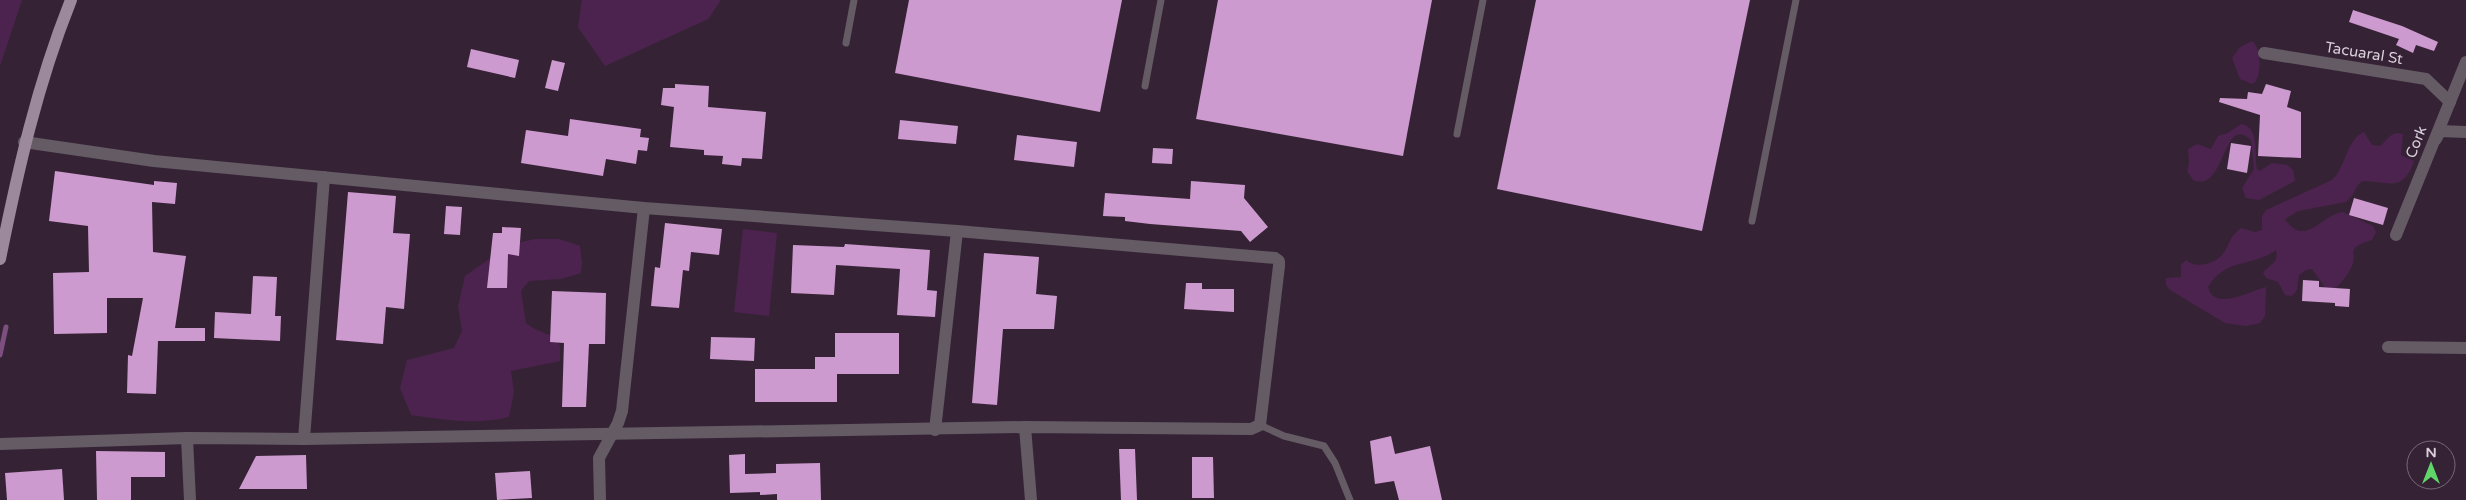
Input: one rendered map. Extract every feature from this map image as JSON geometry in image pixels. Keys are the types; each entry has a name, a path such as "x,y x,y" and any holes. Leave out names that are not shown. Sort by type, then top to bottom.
{"main road":[{"path":"0,259 24,142 57,33 71,0"}],"street":[{"name":"Tacuaral St","path":"2264,52 2426,79 2450,102"},
{"name":"Cork","path":"2466,62 2396,235 2440,131 2466,132"},
{"path":"0,444 187,438 304,439 612,433 936,430 1025,426 1251,429 1260,425 1279,266 1278,259 957,231 644,208 154,161 24,142"},
{"path":"304,439 324,177"},
{"path":"600,500 599,458 622,412 644,208"},
{"path":"936,430 957,231"},
{"path":"2388,348 2466,348"},
{"path":"1025,426 1031,500"},
{"path":"187,438 190,500"}],"lane":[{"path":"846,43 854,0"},
{"path":"1145,86 1160,0"},
{"path":"1457,134 1483,0"},
{"path":"1752,221 1796,0"},
{"path":"1260,425 1284,436 1324,446 1335,463 1350,500"}],"shaded area":[{"path":"0,0 22,0 0,66"},
{"path":"582,0 721,0 708,19 605,66 578,27"},
{"path":"2252,41 2257,49 2260,62 2258,76 2252,84 2240,79 2232,58 2240,47"},
{"path":"2241,124 2247,126 2254,136 2257,169 2260,171 2272,163 2287,165 2293,170 2295,181 2259,200 2246,198 2242,188 2254,169 2251,140 2242,134 2234,136 2212,176 2204,181 2193,180 2187,171 2189,163 2188,149 2197,144 2211,149 2218,136 2228,133"},
{"path":"2364,132 2372,145 2380,146 2390,136 2399,133 2403,134 2401,155 2414,161 2410,172 2399,182 2362,181 2346,202 2298,211 2285,219 2292,227 2300,231 2314,227 2335,214 2343,212 2373,226 2376,232 2372,240 2354,249 2353,264 2333,292 2326,293 2324,286 2312,269 2306,270 2299,275 2297,290 2292,296 2285,295 2278,282 2266,278 2263,272 2275,261 2276,250 2259,259 2223,271 2215,277 2208,287 2217,298 2225,299 2266,287 2265,316 2260,323 2246,326 2225,323 2170,290 2166,285 2166,278 2181,277 2181,265 2186,260 2201,265 2218,259 2241,228 2255,232 2262,230 2262,216 2266,210 2332,180 2337,175 2353,141"},
{"path":"743,229 777,233 769,316 734,312"},
{"path":"535,239 559,239 580,246 581,273 561,279 529,281 521,291 526,323 556,338 560,346 560,361 511,371 514,392 509,417 473,421 411,415 400,388 407,360 454,348 462,331 458,306 465,276 509,245"}],"building":[{"path":"909,0 1122,0 1100,112 895,73"},
{"path":"1218,0 1432,0 1403,156 1196,119"},
{"path":"1536,0 1750,0 1702,231 1497,189"},
{"path":"2353,10 2402,26 2438,42 2434,51 2416,45 2413,53 2396,45 2399,39 2349,22"},
{"path":"471,49 519,60 515,78 467,67"},
{"path":"552,60 565,63 558,91 545,88"},
{"path":"675,84 709,86 708,107 766,112 762,159 742,158 741,166 722,164 723,156 704,155 704,150 670,147 674,107 661,105 663,88 675,88"},
{"path":"2266,84 2291,91 2287,107 2301,112 2301,158 2258,156 2260,115 2219,102 2220,98 2247,99 2248,92 2262,94"},
{"path":"570,119 641,129 640,137 649,138 647,151 638,150 636,164 606,159 603,176 521,163 526,130 568,136"},
{"path":"900,120 958,126 956,144 898,139"},
{"path":"1017,135 1077,142 1074,167 1014,160"},
{"path":"2231,143 2251,146 2247,173 2227,169"},
{"path":"1153,148 1173,149 1172,164 1152,163"},
{"path":"55,171 154,185 154,181 177,183 175,204 152,202 153,252 186,256 175,328 205,328 205,341 158,341 156,394 127,393 128,355 132,356 143,298 107,298 107,333 54,334 53,273 89,272 88,226 49,221"},
{"path":"1191,181 1245,185 1244,198 1268,227 1250,242 1241,231 1150,224 1125,221 1125,217 1103,216 1105,193 1190,199"},
{"path":"348,192 396,196 393,233 410,234 404,309 386,307 383,344 336,340"},
{"path":"2354,198 2388,208 2383,225 2349,215"},
{"path":"446,206 462,207 460,235 444,234"},
{"path":"665,223 722,229 719,255 691,252 689,271 683,270 679,308 651,306 655,267 660,268"},
{"path":"502,227 521,228 519,256 508,254 507,288 487,288 493,233 502,233"},
{"path":"845,244 930,250 927,290 937,291 935,317 897,315 900,269 836,265 834,295 791,293 793,245 844,247"},
{"path":"984,253 1039,257 1036,294 1057,296 1054,329 1003,329 997,405 972,403"},
{"path":"253,276 277,277 275,316 281,316 280,341 214,338 215,312 251,314"},
{"path":"2303,280 2319,281 2319,287 2350,289 2349,307 2335,306 2335,303 2302,301"},
{"path":"1186,283 1202,283 1202,289 1234,289 1234,312 1184,309"},
{"path":"552,291 606,293 605,344 589,344 586,407 562,407 564,343 550,342"},
{"path":"835,333 899,333 899,374 837,374 837,402 755,402 755,369 815,369 815,357 835,357"},
{"path":"711,337 755,338 754,361 710,359"},
{"path":"1391,436 1395,454 1430,446 1442,500 1399,500 1394,481 1375,484 1370,441"},
{"path":"1119,449 1135,449 1137,500 1121,500"},
{"path":"96,451 165,452 165,477 131,477 131,500 97,500"},
{"path":"745,454 745,474 776,473 776,464 820,463 821,500 777,500 777,494 760,495 760,492 730,493 729,455"},
{"path":"306,455 307,489 239,489 256,456"},
{"path":"1192,457 1213,457 1214,498 1192,498"},
{"path":"62,469 64,500 7,500 5,473"},
{"path":"530,471 532,498 497,500 495,473"}],"waterway":[{"path":"0,355 6,327"}]}
